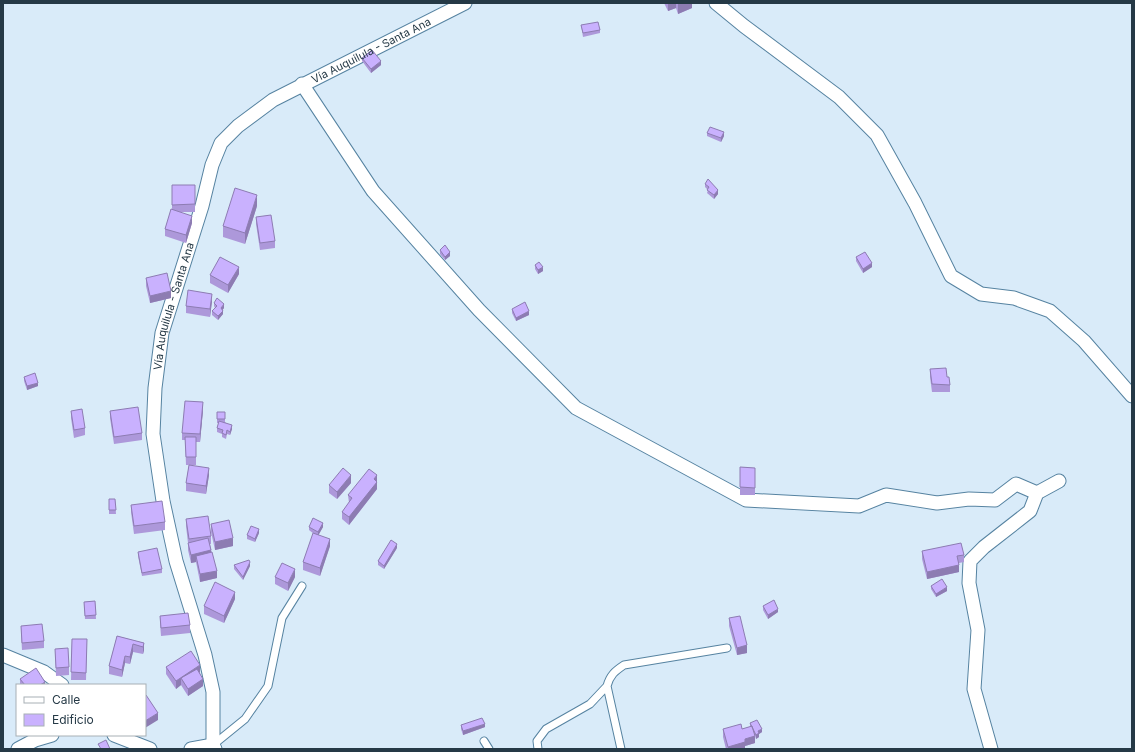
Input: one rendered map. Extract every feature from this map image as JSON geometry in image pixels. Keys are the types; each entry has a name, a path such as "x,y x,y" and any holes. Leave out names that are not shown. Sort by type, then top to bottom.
{"street":[{"name":"Vía Auquilula - Santa Ana","path":"213,748 213,692 205,655 176,561 163,501 153,434 155,388 162,333 202,206 212,165 221,143 238,126 273,100 302,84 465,3"},
{"path":"716,3 744,26 839,97 877,135 915,203 951,276 981,294 1014,298 1050,311 1084,341 1132,396"},
{"path":"302,84 373,191 478,310 576,408 746,500 859,506 886,495 937,504 969,499 995,500 1016,484 1037,493"},
{"path":"991,749 974,689 978,630 969,583 970,561 984,547 1030,511 1037,493 1059,481"},
{"path":"3,655 44,672 61,684"},
{"path":"18,749 35,740 49,736"},
{"path":"117,736 150,749"},
{"path":"139,736 154,745 156,749"},
{"path":"191,749 213,748"}],"lane":[{"path":"213,748 245,719 268,686 282,618 302,586"},
{"path":"538,749 537,741 546,729 590,704 607,686 610,677 615,670 624,665 727,648"},
{"path":"607,686 621,749"},
{"path":"484,741 489,749"}],"building":[{"path":"598,22 600,30 583,33 581,25"},
{"path":"372,50 381,61 371,69 362,58"},
{"path":"710,127 724,132 721,138 707,133"},
{"path":"708,179 718,190 714,195 707,190 709,187 705,184"},
{"path":"172,185 195,185 195,204 172,205"},
{"path":"235,188 257,195 245,233 223,226"},
{"path":"171,209 192,216 186,235 165,229"},
{"path":"271,215 275,241 260,243 256,217"},
{"path":"445,245 450,252 445,257 440,250"},
{"path":"865,252 872,263 863,269 856,257"},
{"path":"220,257 239,267 228,285 210,275"},
{"path":"539,262 543,267 538,270 535,265"},
{"path":"167,273 171,291 150,296 146,278"},
{"path":"188,290 212,294 210,309 186,306"},
{"path":"217,298 224,304 221,308 223,311 218,316 212,311 217,306 214,303"},
{"path":"525,302 529,311 516,318 512,309"},
{"path":"946,368 950,385 932,384 930,369"},
{"path":"35,373 38,383 27,386 24,377"},
{"path":"185,401 203,402 200,434 182,433"},
{"path":"138,407 142,433 114,437 110,411"},
{"path":"82,409 85,428 74,430 71,411"},
{"path":"217,412 225,412 225,419 217,419"},
{"path":"219,421 232,425 230,432 227,430 226,435 222,433 223,430 217,428"},
{"path":"185,437 196,437 196,457 186,457"},
{"path":"189,465 209,468 206,486 186,483"},
{"path":"740,467 755,468 755,488 740,487"},
{"path":"343,468 351,475 337,492 329,485"},
{"path":"369,469 377,475 374,479 377,482 349,517 342,512 352,498 348,495"},
{"path":"109,499 115,499 116,510 109,510"},
{"path":"162,501 165,522 134,526 131,505"},
{"path":"208,516 211,536 189,539 186,519"},
{"path":"313,518 323,523 318,532 309,527"},
{"path":"229,520 233,538 215,542 211,524"},
{"path":"251,526 259,529 255,539 247,535"},
{"path":"313,533 330,539 320,568 303,562"},
{"path":"208,538 211,550 191,555 188,543"},
{"path":"391,540 397,544 384,566 378,561"},
{"path":"961,543 964,555 957,556 959,565 927,572 922,551"},
{"path":"157,548 162,569 142,573 138,552"},
{"path":"212,552 217,571 200,574 196,556"},
{"path":"249,560 250,562 243,577 234,565"},
{"path":"282,563 295,569 288,583 275,577"},
{"path":"942,579 947,587 936,594 931,586"},
{"path":"215,582 235,592 224,616 204,606"},
{"path":"774,600 778,609 768,615 763,606"},
{"path":"95,601 96,615 85,616 84,602"},
{"path":"188,613 190,625 161,628 160,616"},
{"path":"740,616 747,645 737,648 729,618"},
{"path":"42,624 44,641 22,643 21,626"},
{"path":"117,636 144,643 143,647 133,644 130,657 125,656 122,670 109,666"},
{"path":"72,639 87,639 86,673 71,672"},
{"path":"68,648 69,667 56,668 55,649"},
{"path":"191,651 200,665 176,681 166,667"},
{"path":"36,668 45,682 42,684 24,684 20,679"},
{"path":"197,669 203,679 188,689 181,678"},
{"path":"146,695 158,713 146,720"},
{"path":"482,718 485,724 463,731 461,725"},
{"path":"757,720 762,729 758,731 759,733 756,735 750,723"},
{"path":"741,724 742,729 752,726 755,736 745,739 745,742 728,747 723,729"},
{"path":"106,740 110,749 101,749 98,744"}]}
